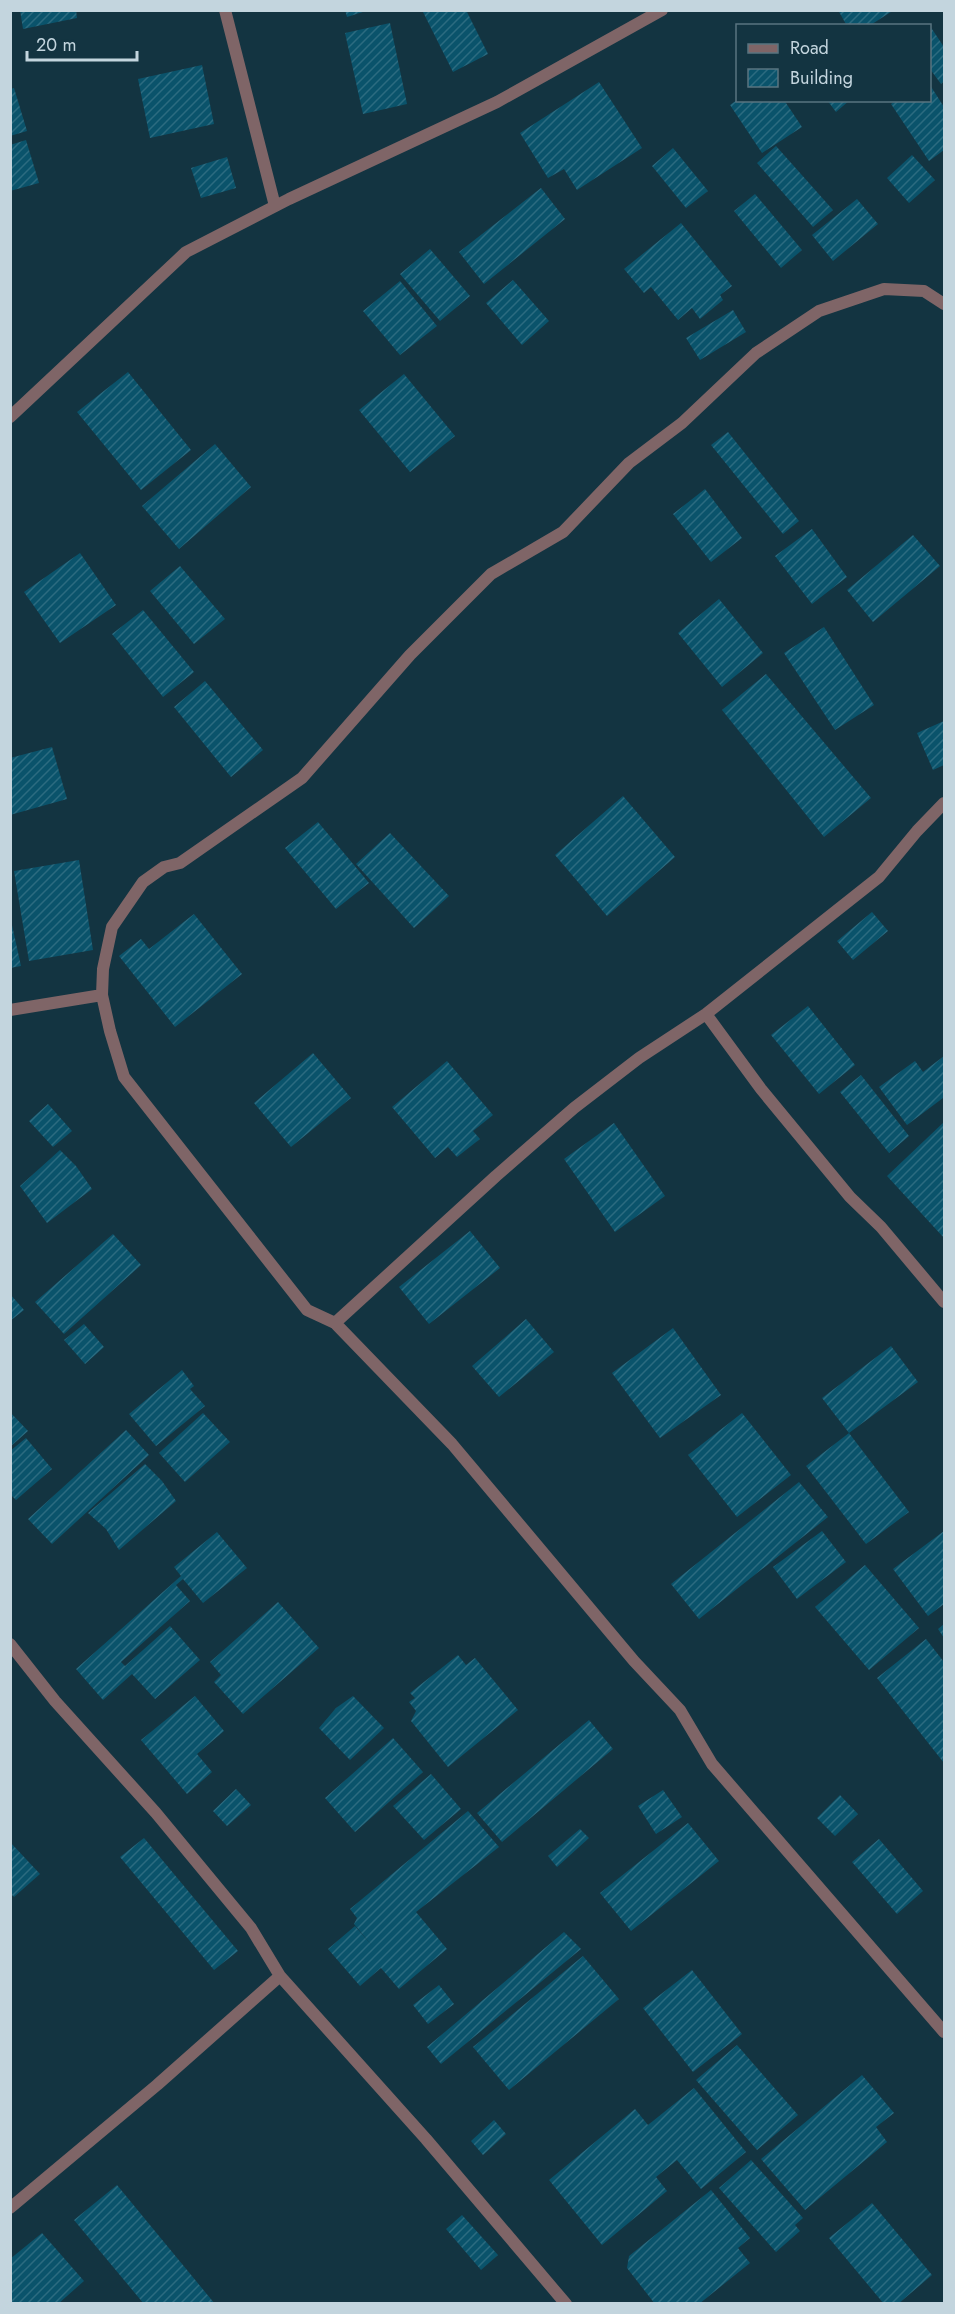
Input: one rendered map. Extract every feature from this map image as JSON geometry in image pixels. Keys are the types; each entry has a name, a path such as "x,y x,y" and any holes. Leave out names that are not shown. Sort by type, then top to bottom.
{"street":[{"path":"225,10 275,206"},
{"path":"10,417 186,252 275,206 497,102 662,10"},
{"path":"945,304 924,291 884,289 819,311 756,354 682,423 629,463 562,532 491,574 410,655 302,778 180,863 164,867 142,882 112,927 103,969 102,995 124,1077 307,1310 335,1323 452,1444 634,1661 680,1710 712,1764 945,2032"},
{"path":"335,1323 574,1108 639,1058 706,1014 879,877 917,831 945,803"},
{"path":"10,1010 102,995"},
{"path":"706,1014 761,1089 850,1197 881,1227 945,1302"},
{"path":"10,1644 55,1701 156,1813 251,1928 280,1976 426,2139 564,2303"},
{"path":"10,2208 157,2085 280,1976"}],"building":[{"path":"20,10 76,10 77,18 23,29"},
{"path":"345,10 366,10 366,11 347,17"},
{"path":"422,10 466,10 488,54 453,72"},
{"path":"838,10 894,10 872,24 846,24"},
{"path":"390,23 407,104 363,114 345,33"},
{"path":"931,28 944,47 944,81 941,84 931,70"},
{"path":"202,65 214,124 150,138 138,79"},
{"path":"599,82 642,148 577,190 564,169 548,178 520,133"},
{"path":"931,87 944,107 944,150 929,161 891,104 894,102 931,102"},
{"path":"14,88 27,131 10,136 10,89"},
{"path":"736,101 785,102 802,127 762,153 730,105"},
{"path":"828,102 848,102 836,112"},
{"path":"26,140 39,183 10,191 10,145"},
{"path":"776,146 833,210 813,227 757,163"},
{"path":"673,148 708,191 686,208 652,166"},
{"path":"912,155 935,180 909,203 887,178"},
{"path":"227,157 236,188 201,198 191,168"},
{"path":"541,188 565,219 484,284 459,252"},
{"path":"755,194 802,250 781,268 734,211"},
{"path":"857,199 878,224 833,261 812,235"},
{"path":"681,223 732,286 720,295 723,300 700,319 692,308 678,320 651,287 644,293 624,269"},
{"path":"430,249 470,296 440,321 400,274"},
{"path":"513,280 549,321 522,345 486,303"},
{"path":"400,281 437,326 400,355 363,311"},
{"path":"733,310 746,332 700,360 686,338"},
{"path":"128,372 191,450 141,490 77,412"},
{"path":"404,374 455,436 410,472 359,410"},
{"path":"728,432 799,521 783,534 711,445"},
{"path":"215,444 251,487 179,549 142,506"},
{"path":"705,489 742,538 711,562 673,514"},
{"path":"812,529 847,577 812,604 775,556"},
{"path":"913,535 940,566 873,622 847,590"},
{"path":"80,553 116,605 60,643 24,592"},
{"path":"180,566 225,619 194,644 150,591"},
{"path":"719,599 763,653 722,687 678,633"},
{"path":"143,610 194,672 163,697 112,634"},
{"path":"824,627 874,705 835,730 784,653"},
{"path":"766,674 871,798 824,837 722,710"},
{"path":"205,681 263,750 231,777 174,707"},
{"path":"944,721 944,765 933,770 917,733"},
{"path":"52,747 67,799 10,815 10,758"},
{"path":"623,796 675,857 607,916 555,855"},
{"path":"318,822 369,883 336,909 285,848"},
{"path":"390,833 449,896 414,928 356,864"},
{"path":"79,860 93,950 29,961 14,871"},
{"path":"872,912 888,931 853,960 837,941"},
{"path":"194,914 242,974 175,1027 119,956 141,939 149,949"},
{"path":"10,916 21,966 10,968"},
{"path":"808,1006 855,1065 819,1094 771,1035"},
{"path":"313,1053 351,1098 291,1147 254,1103"},
{"path":"944,1056 943,1098 907,1125 879,1087 915,1061 923,1072"},
{"path":"447,1061 493,1115 473,1131 480,1139 457,1157 448,1147 435,1158 392,1107"},
{"path":"861,1075 909,1136 889,1153 840,1092"},
{"path":"48,1104 72,1131 53,1147 29,1121"},
{"path":"944,1122 944,1238 887,1176"},
{"path":"614,1123 665,1196 615,1232 564,1159"},
{"path":"60,1150 76,1166 92,1189 47,1223 20,1186"},
{"path":"470,1231 500,1268 429,1324 399,1287"},
{"path":"113,1234 141,1265 64,1334 35,1302"},
{"path":"10,1294 24,1310 10,1321"},
{"path":"526,1319 554,1352 499,1397 472,1366"},
{"path":"84,1324 104,1347 85,1364 64,1340"},
{"path":"673,1328 721,1395 660,1438 612,1373"},
{"path":"891,1346 918,1382 849,1433 822,1398"},
{"path":"182,1370 194,1386 190,1389 205,1406 156,1446 129,1414"},
{"path":"10,1412 28,1431 10,1447"},
{"path":"203,1413 230,1442 185,1482 159,1453"},
{"path":"742,1413 791,1475 737,1517 688,1455"},
{"path":"126,1430 149,1455 52,1544 28,1519"},
{"path":"849,1433 909,1512 866,1544 806,1466"},
{"path":"26,1438 52,1469 16,1500 10,1494 10,1451"},
{"path":"145,1464 162,1481 176,1501 119,1550 106,1529 88,1513"},
{"path":"799,1482 828,1517 699,1619 671,1584"},
{"path":"822,1531 846,1562 797,1599 773,1567"},
{"path":"944,1531 944,1604 928,1616 893,1569"},
{"path":"217,1532 247,1568 203,1603 183,1579 176,1585 190,1601 121,1662 125,1666 170,1626 200,1660 155,1699 132,1674 103,1700 76,1669 181,1576 174,1567"},
{"path":"865,1565 919,1628 869,1670 815,1607"},
{"path":"278,1602 319,1648 243,1714 214,1682 221,1675 210,1662"},
{"path":"944,1624 944,1638 938,1629"},
{"path":"926,1639 944,1662 944,1763 877,1678"},
{"path":"458,1655 466,1665 475,1658 518,1710 448,1767 411,1721 416,1711 409,1702 415,1698 410,1693"},
{"path":"195,1696 224,1731 197,1754 212,1772 187,1794 141,1740"},
{"path":"353,1696 384,1728 350,1760 319,1728 336,1708"},
{"path":"589,1720 613,1749 502,1842 477,1813"},
{"path":"393,1738 423,1772 355,1832 325,1798"},
{"path":"431,1774 461,1809 424,1840 393,1806"},
{"path":"236,1789 251,1805 227,1826 213,1811"},
{"path":"663,1790 682,1817 656,1834 638,1806"},
{"path":"840,1795 858,1814 835,1836 817,1818"},
{"path":"468,1811 499,1847 416,1912 447,1949 399,1989 381,1968 360,1986 328,1949 355,1926 374,1948 354,1924 357,1918 350,1909"},
{"path":"688,1823 719,1861 631,1931 600,1893"},
{"path":"580,1829 589,1838 557,1867 548,1856"},
{"path":"144,1838 238,1951 214,1970 120,1857"},
{"path":"879,1839 923,1891 897,1914 852,1862"},
{"path":"10,1842 40,1874 14,1897 10,1893"},
{"path":"564,1932 581,1949 441,2064 427,2047"},
{"path":"583,1956 619,1999 509,2090 473,2047"},
{"path":"692,1970 742,2034 693,2072 643,2008"},
{"path":"439,1985 454,2004 428,2024 413,2005"},
{"path":"737,2045 798,2115 757,2150 696,2080"},
{"path":"862,2075 894,2113 876,2127 887,2142 805,2210 761,2159"},
{"path":"694,2088 746,2152 701,2189 677,2160 656,2177 667,2191 602,2245 549,2180 635,2109 648,2125"},
{"path":"494,2120 506,2134 483,2155 471,2141"},
{"path":"751,2160 803,2218 795,2225 800,2231 776,2252 719,2188"},
{"path":"117,2185 215,2304 144,2304 74,2220"},
{"path":"711,2190 750,2238 738,2248 750,2263 699,2304 655,2304 627,2268 629,2256"},
{"path":"872,2203 932,2275 898,2304 884,2304 829,2238"},
{"path":"462,2215 498,2255 481,2270 446,2229"},
{"path":"42,2233 84,2281 58,2304 10,2304 10,2259"}]}
